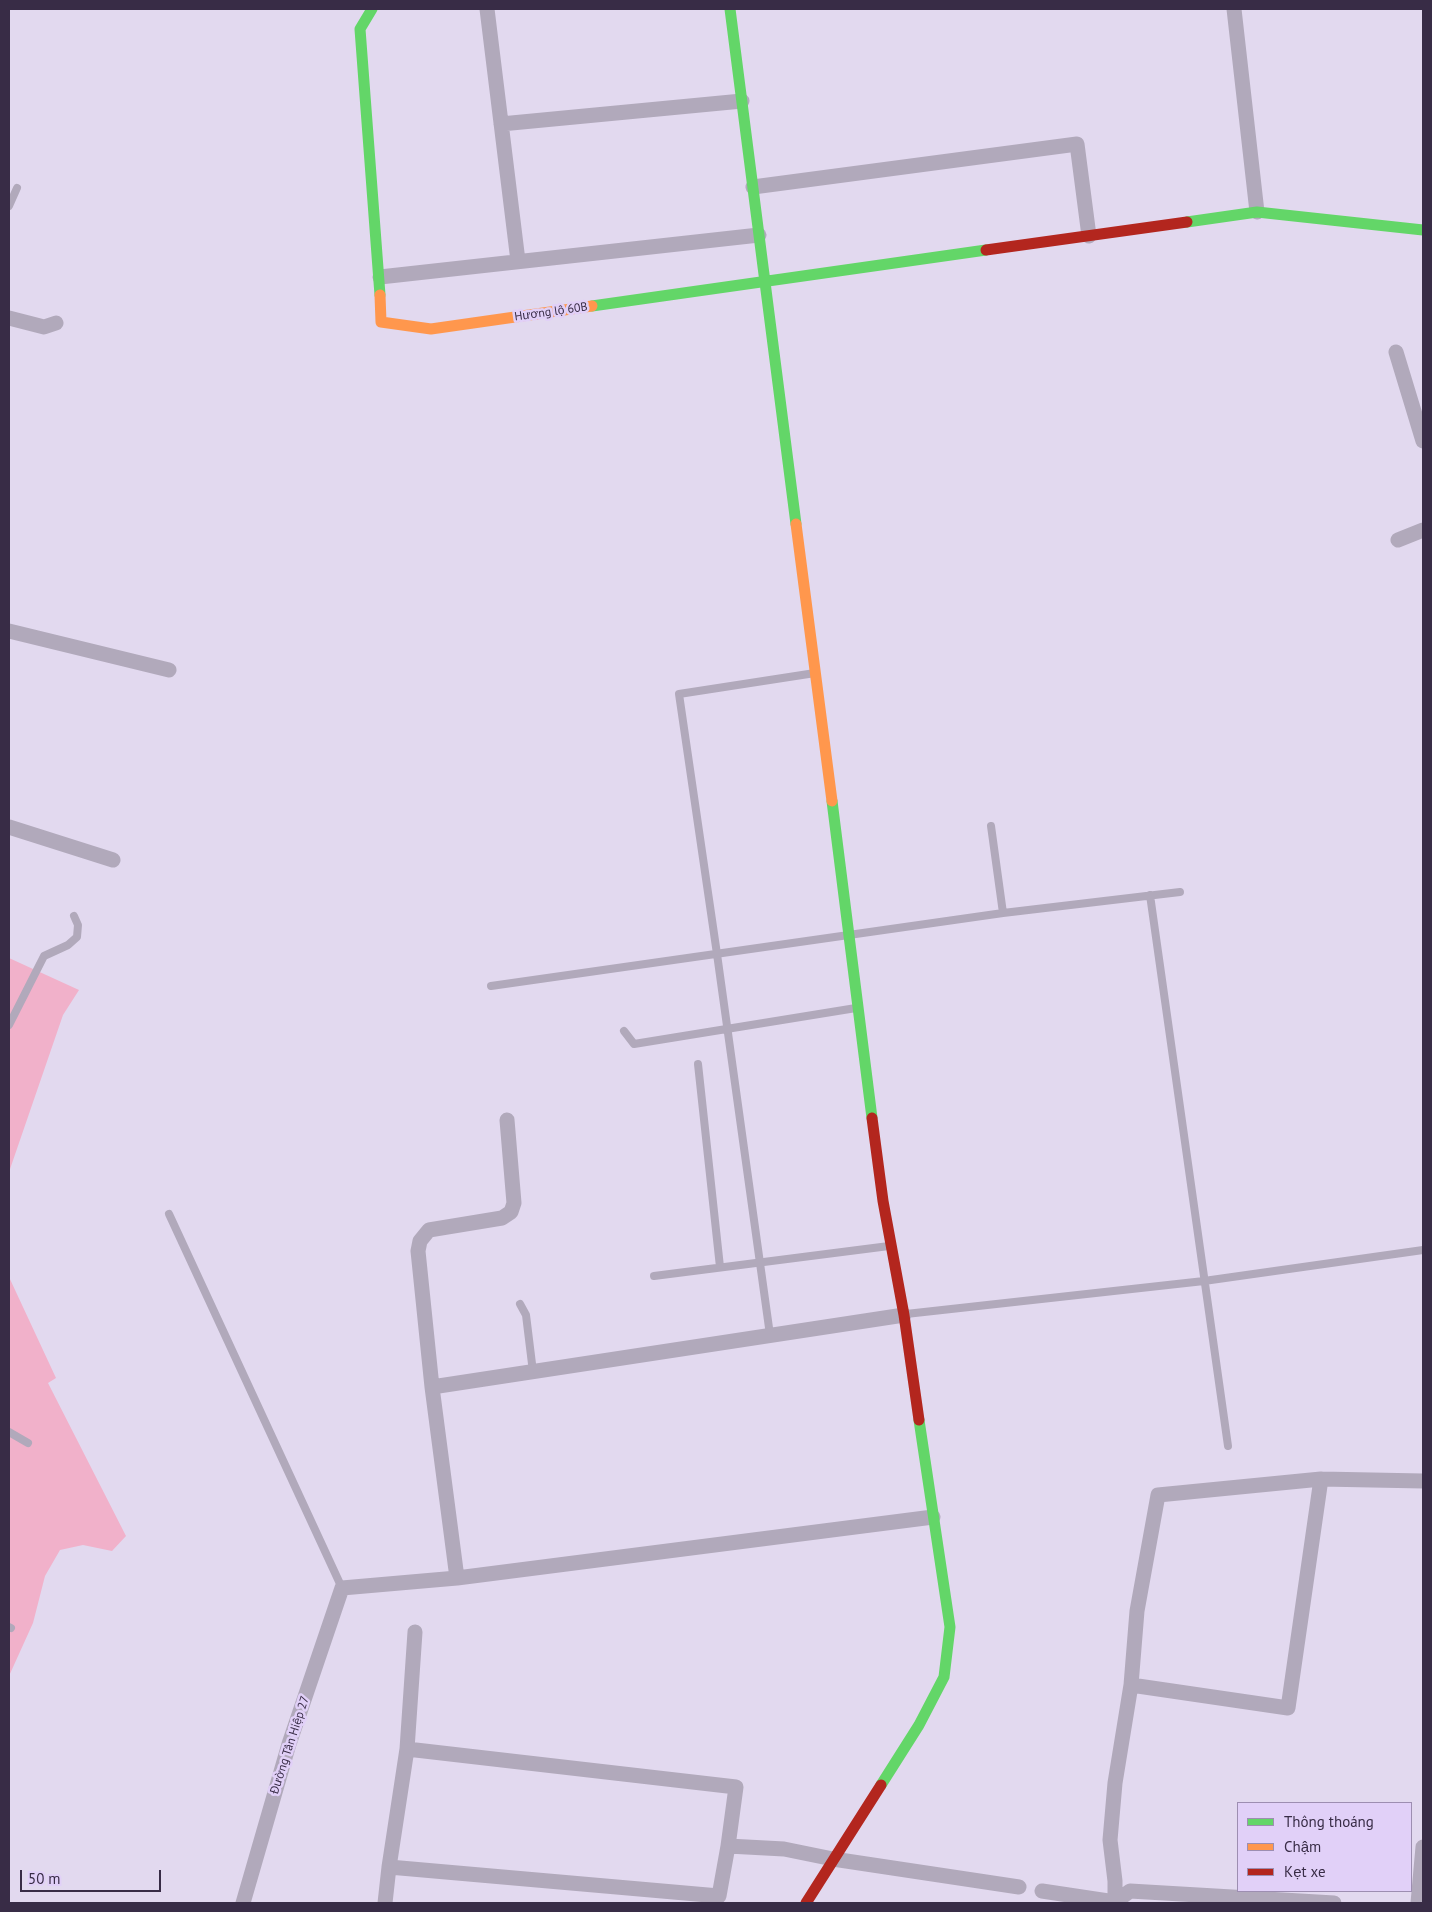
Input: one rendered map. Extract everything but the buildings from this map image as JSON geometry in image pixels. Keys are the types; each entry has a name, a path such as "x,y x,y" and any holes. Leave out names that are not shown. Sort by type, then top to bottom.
{"street":[{"name":"Hương lộ 60B","path":"372,9 360,29 380,277 380,322 432,329 764,282"},
{"path":"488,9 518,262"},
{"path":"730,9 882,1201 904,1315 950,1627 944,1677 919,1725 806,1903"},
{"path":"1234,9 1257,212"},
{"path":"501,124 742,101"},
{"path":"753,187 1077,144 1090,236"},
{"path":"764,282 1257,212 1423,230"},
{"path":"380,277 759,234"},
{"path":"9,318 44,327 56,323"},
{"path":"1396,352 1423,441"},
{"path":"1398,540 1423,530"},
{"path":"9,631 169,670"},
{"path":"9,827 113,860"},
{"path":"457,1578 432,1387 418,1252 420,1241 429,1230 502,1218 510,1212 514,1203 506,1120"},
{"path":"432,1387 904,1315"},
{"path":"1131,1685 1288,1708 1321,1479"},
{"path":"1114,1902 1116,1881 1110,1840 1115,1783 1131,1685 1137,1611 1158,1494 1321,1479 1423,1481"},
{"path":"342,1588 457,1578 933,1517"},
{"name":"Đường Tân Hiệp 27","path":"243,1903 289,1744 342,1588"},
{"path":"385,1903 407,1748 415,1632"},
{"path":"389,1867 719,1896 728,1846 736,1787 407,1748"},
{"path":"728,1846 784,1849 833,1859 1019,1887"},
{"path":"1418,1903 1423,1847"},
{"path":"1042,1890 1114,1902 1130,1891 1248,1894 1334,1903"}],"lane":[{"path":"9,206 17,188"},
{"path":"770,1335 679,694 814,673"},
{"path":"991,826 1003,913"},
{"path":"491,986 849,937 1003,913 1180,892"},
{"path":"1150,895 1228,1446"},
{"path":"9,1025 44,956 68,945 77,937 78,925 74,916"},
{"path":"624,1031 634,1044 858,1008"},
{"path":"698,1064 720,1267"},
{"path":"169,1214 342,1588"},
{"path":"654,1276 891,1246"},
{"path":"904,1315 1204,1281 1423,1250"},
{"path":"520,1304 526,1315 533,1372"},
{"path":"9,1432 28,1443"}],"shaded area":[{"path":"9,958 79,990 63,1015 9,1172"},
{"path":"9,1277 56,1378 48,1383 126,1536 112,1551 83,1545 60,1550 45,1576 33,1623 9,1676"}],"traffic: fast":[{"path":"372,9 360,29 380,295"},
{"path":"730,9 796,524"},
{"path":"1187,222 1257,212 1423,230"},
{"path":"592,306 986,250"},
{"path":"832,801 872,1118"},
{"path":"881,1785 919,1725 944,1677 950,1627 919,1420"}],"traffic: slow":[{"path":"380,295 381,322 431,329 592,306"},
{"path":"796,524 832,801"}],"traffic: jam":[{"path":"986,250 1187,222"},
{"path":"872,1118 883,1201 904,1315 919,1420"},
{"path":"806,1903 881,1785"}]}
